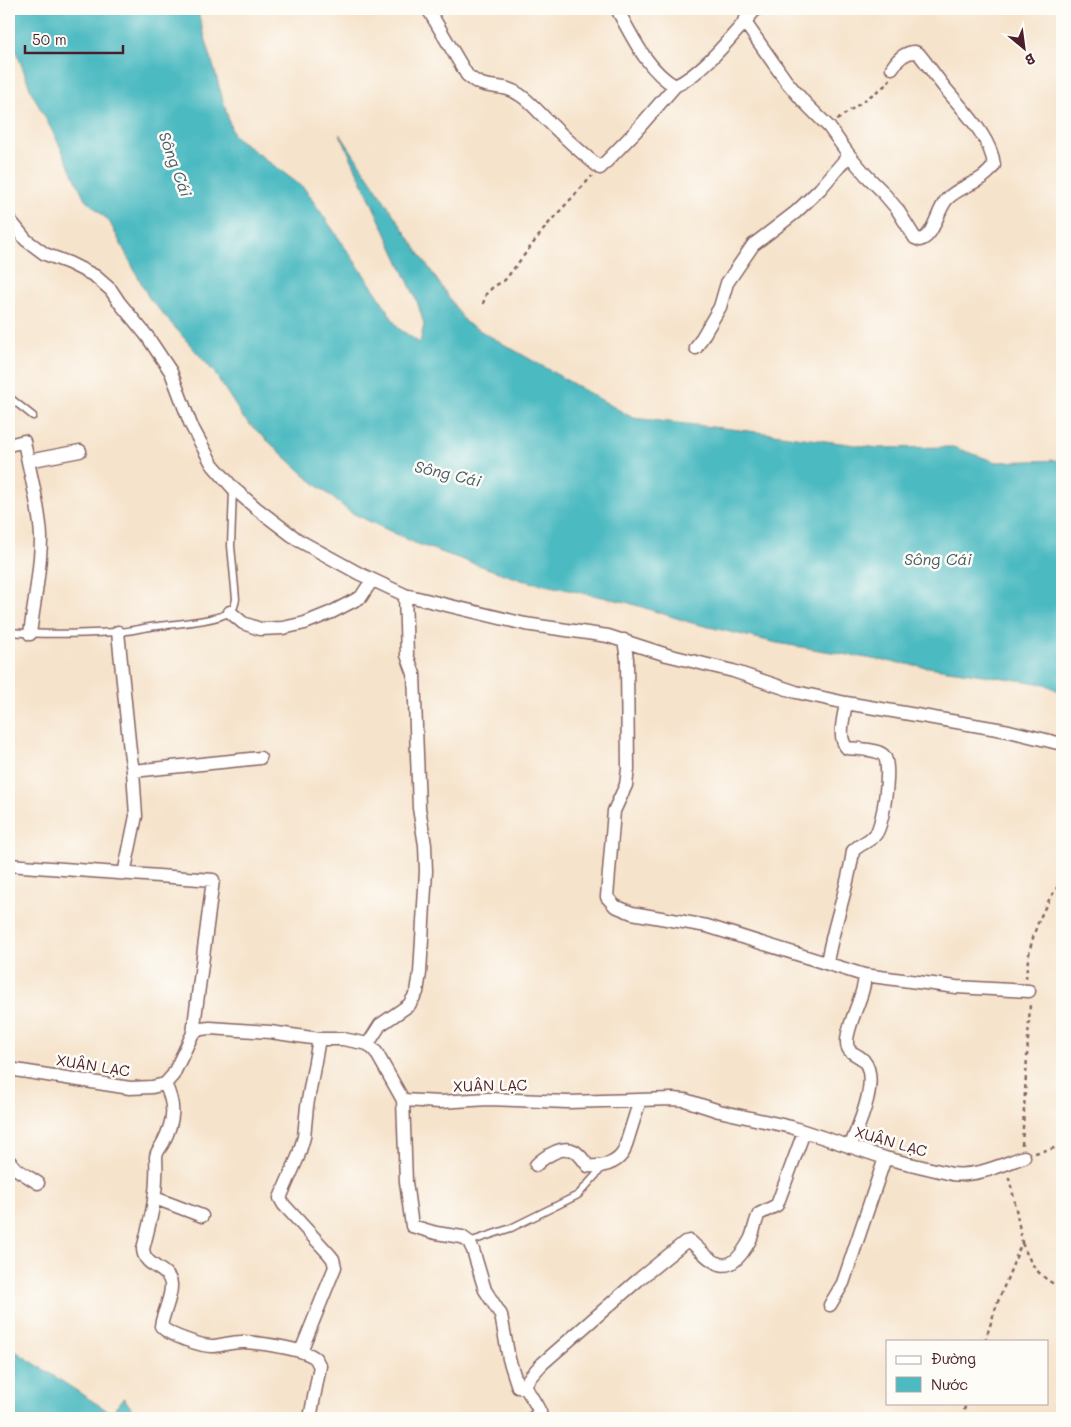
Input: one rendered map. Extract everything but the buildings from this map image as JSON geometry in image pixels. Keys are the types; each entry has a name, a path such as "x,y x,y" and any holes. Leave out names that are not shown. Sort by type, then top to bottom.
{"street":[{"path":"428,9 467,75 482,85 510,89 522,96 600,168 635,132 675,86 682,83 707,61 756,9"},
{"path":"617,9 640,49 658,72 675,86"},
{"path":"744,21 786,80 804,102 829,127 848,155 880,188 897,209 915,238 920,240 928,236 947,200 987,174 994,165 990,150 976,126 919,54 910,52 899,59 892,68"},
{"path":"696,348 720,307 726,283 753,245 796,212 820,189 848,155"},
{"path":"9,219 26,240 45,254 95,276 111,290 147,336 171,372 191,425 212,464 233,488 298,540 326,557 372,580 405,595 525,624 624,640 667,655 733,671 796,692 846,703 1010,731 1062,744"},
{"path":"9,445 24,441 41,537 37,586 30,634"},
{"path":"28,461 80,450"},
{"path":"230,612 243,623 260,629 283,628 305,623 361,597 372,580"},
{"path":"368,1044 380,1025 409,1005 417,992 420,973 425,906 425,845 419,808 414,674 407,655 405,595"},
{"path":"118,632 136,816 124,874"},
{"path":"624,640 627,659 628,769 626,786 614,810 607,892 610,902 632,913 707,926 864,975 956,987 1028,991"},
{"path":"827,963 850,874 853,851 877,833 888,774 884,755 871,751 847,748 843,744 842,727 846,703"},
{"path":"133,772 260,758"},
{"path":"9,865 213,880 193,1033 173,1075 165,1084 173,1104 173,1115 170,1128 156,1156 158,1163 155,1198 143,1249 144,1255 147,1260 168,1276 171,1283 168,1301 162,1318 161,1326 164,1330 202,1345 219,1346 244,1341 301,1351 315,1358 320,1366 310,1418"},
{"path":"850,1147 867,1100 870,1071 863,1060 850,1052 846,1043 866,980 864,975"},
{"path":"193,1033 201,1029 210,1028 270,1032 319,1039 343,1039 368,1044 376,1052 403,1100 406,1182 412,1226 436,1233 462,1237 469,1242 485,1290 501,1315 509,1359 518,1387 525,1387"},
{"path":"301,1351 335,1267 333,1259 284,1206 280,1198 298,1157 304,1137 307,1106 319,1039"},
{"name":"XUÂN LẠC","path":"9,1069 130,1088 152,1087 165,1084"},
{"name":"XUÂN LẠC","path":"403,1100 440,1102 488,1099 568,1102 674,1098 791,1127 885,1158 952,1174 979,1173 1024,1157"},
{"path":"536,1165 548,1156 567,1150 576,1152 588,1166 604,1166 620,1158 640,1100"},
{"path":"533,1418 540,1412 525,1387 529,1377 638,1280 685,1242 690,1241 710,1260 716,1263 725,1266 731,1264 750,1239 759,1214 776,1205 804,1132"},
{"path":"830,1305 843,1283 885,1158"},
{"path":"9,1161 16,1169 38,1183"},
{"path":"155,1198 202,1216"}],"lane":[{"path":"9,397 33,416"},
{"path":"9,632 30,634 118,632 187,623 230,612 235,606 236,599 231,546 233,488"},
{"path":"469,1242 512,1228 578,1195 604,1166"}],"path":[{"path":"829,127 848,111 887,84 892,68"},
{"path":"483,304 486,294 505,280 548,224 600,168"},
{"path":"1062,881 1051,894 1031,941 1026,978 1030,1004 1022,1145 1024,1157 1062,1146"},
{"path":"1004,1164 1014,1198 1022,1242 1030,1261 1036,1271 1062,1289"},
{"path":"985,1340 997,1304 1022,1242"},
{"path":"962,1418 966,1404"}],"water":[{"name":"Sông Cái","path":"9,9 197,9 233,135 304,188 378,295 398,328 420,343 424,324 417,301 340,134 465,322 633,418 878,448 953,447 996,462 1062,460 1062,693 1045,684 777,643 692,623 626,602 521,580 415,543 350,512 307,477 244,419 214,372 149,298 109,221 85,199 32,93 9,32"},
{"path":"9,1347 111,1413 124,1398 138,1418 9,1418"}]}
